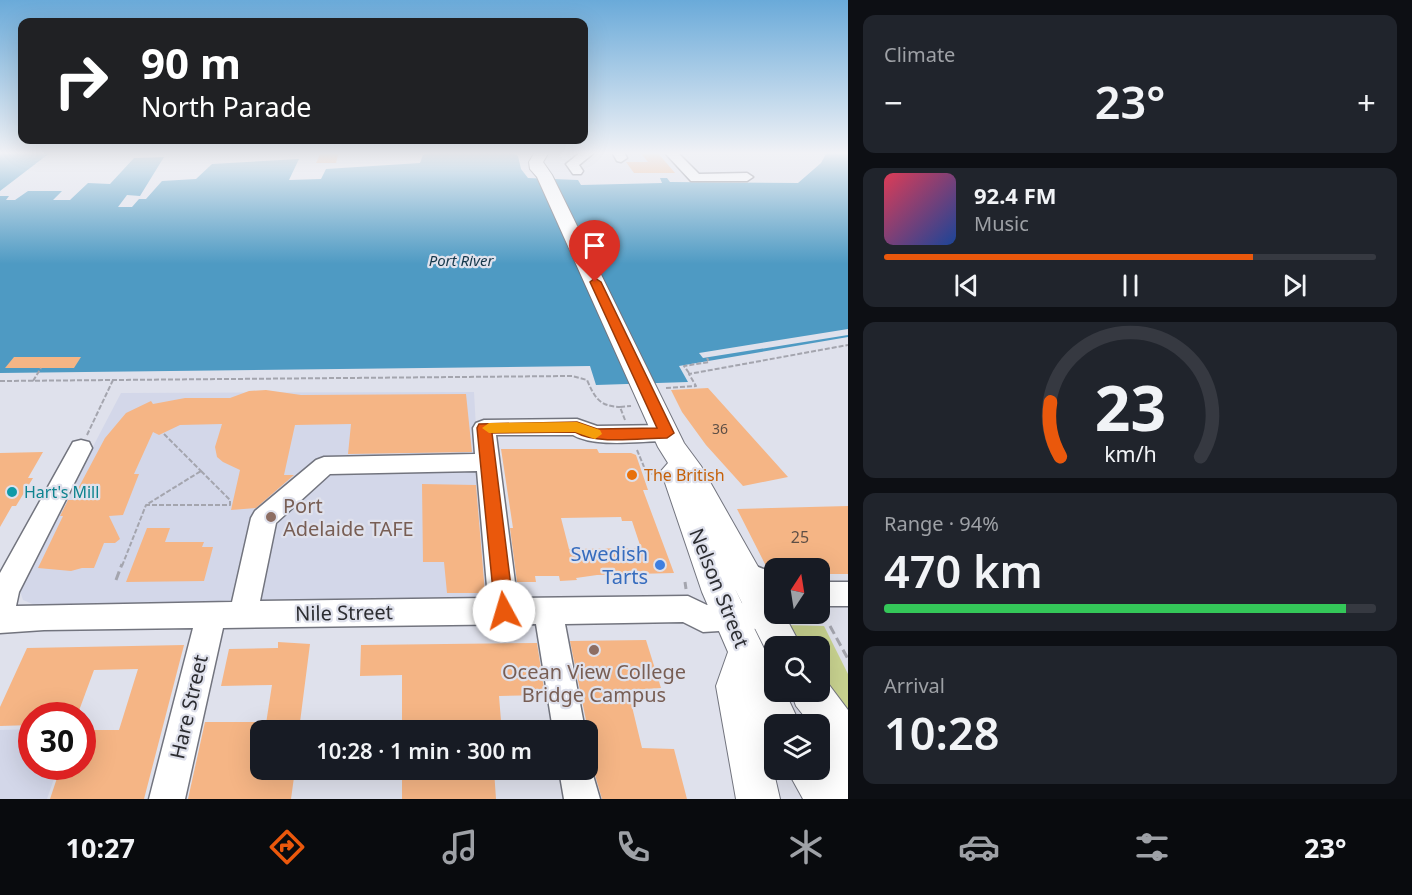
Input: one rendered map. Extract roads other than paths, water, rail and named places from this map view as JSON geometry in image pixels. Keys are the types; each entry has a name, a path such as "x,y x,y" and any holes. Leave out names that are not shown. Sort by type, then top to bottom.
{"main road":[{"name":"Nelson Street","path":"551,189 651,396 665,457 731,595 764,650"},
{"name":"Nelson Street","path":"731,595 764,602"},
{"path":"758,799 735,686 764,650"},
{"path":"816,702 848,743"},
{"path":"830,753 848,780"},
{"path":"815,780 829,799"}],"street":[{"path":"504,611 484,428 577,427 587,433 597,434 665,457"},
{"path":"0,613 5,591 81,448"},
{"path":"243,615 264,518 324,466 488,462"},
{"path":"830,594 848,594"},
{"name":"Nile Street","path":"0,620 688,609 703,618 731,595"},
{"path":"548,610 567,720"},
{"name":"Hare Street","path":"167,799 211,615"},
{"path":"578,780 582,799"}],"water":[{"name":"Port River","path":"81,189 144,189 140,196 127,195 118,207 132,207 139,199 146,199 155,189 848,189 848,337 679,366 688,382 596,385 590,366 0,373 0,196 9,196 6,200 15,200 28,191 62,191 53,200 70,200"}],"place":[{"name":"The British","path":"632,475"},
{"name":"Hart's Mill","path":"12,492"},
{"name":"Port Adelaide TAFE","path":"271,517"},
{"name":"Swedish Tarts","path":"660,565"},
{"name":"Ocean View College Bridge Campus","path":"594,650"}]}
